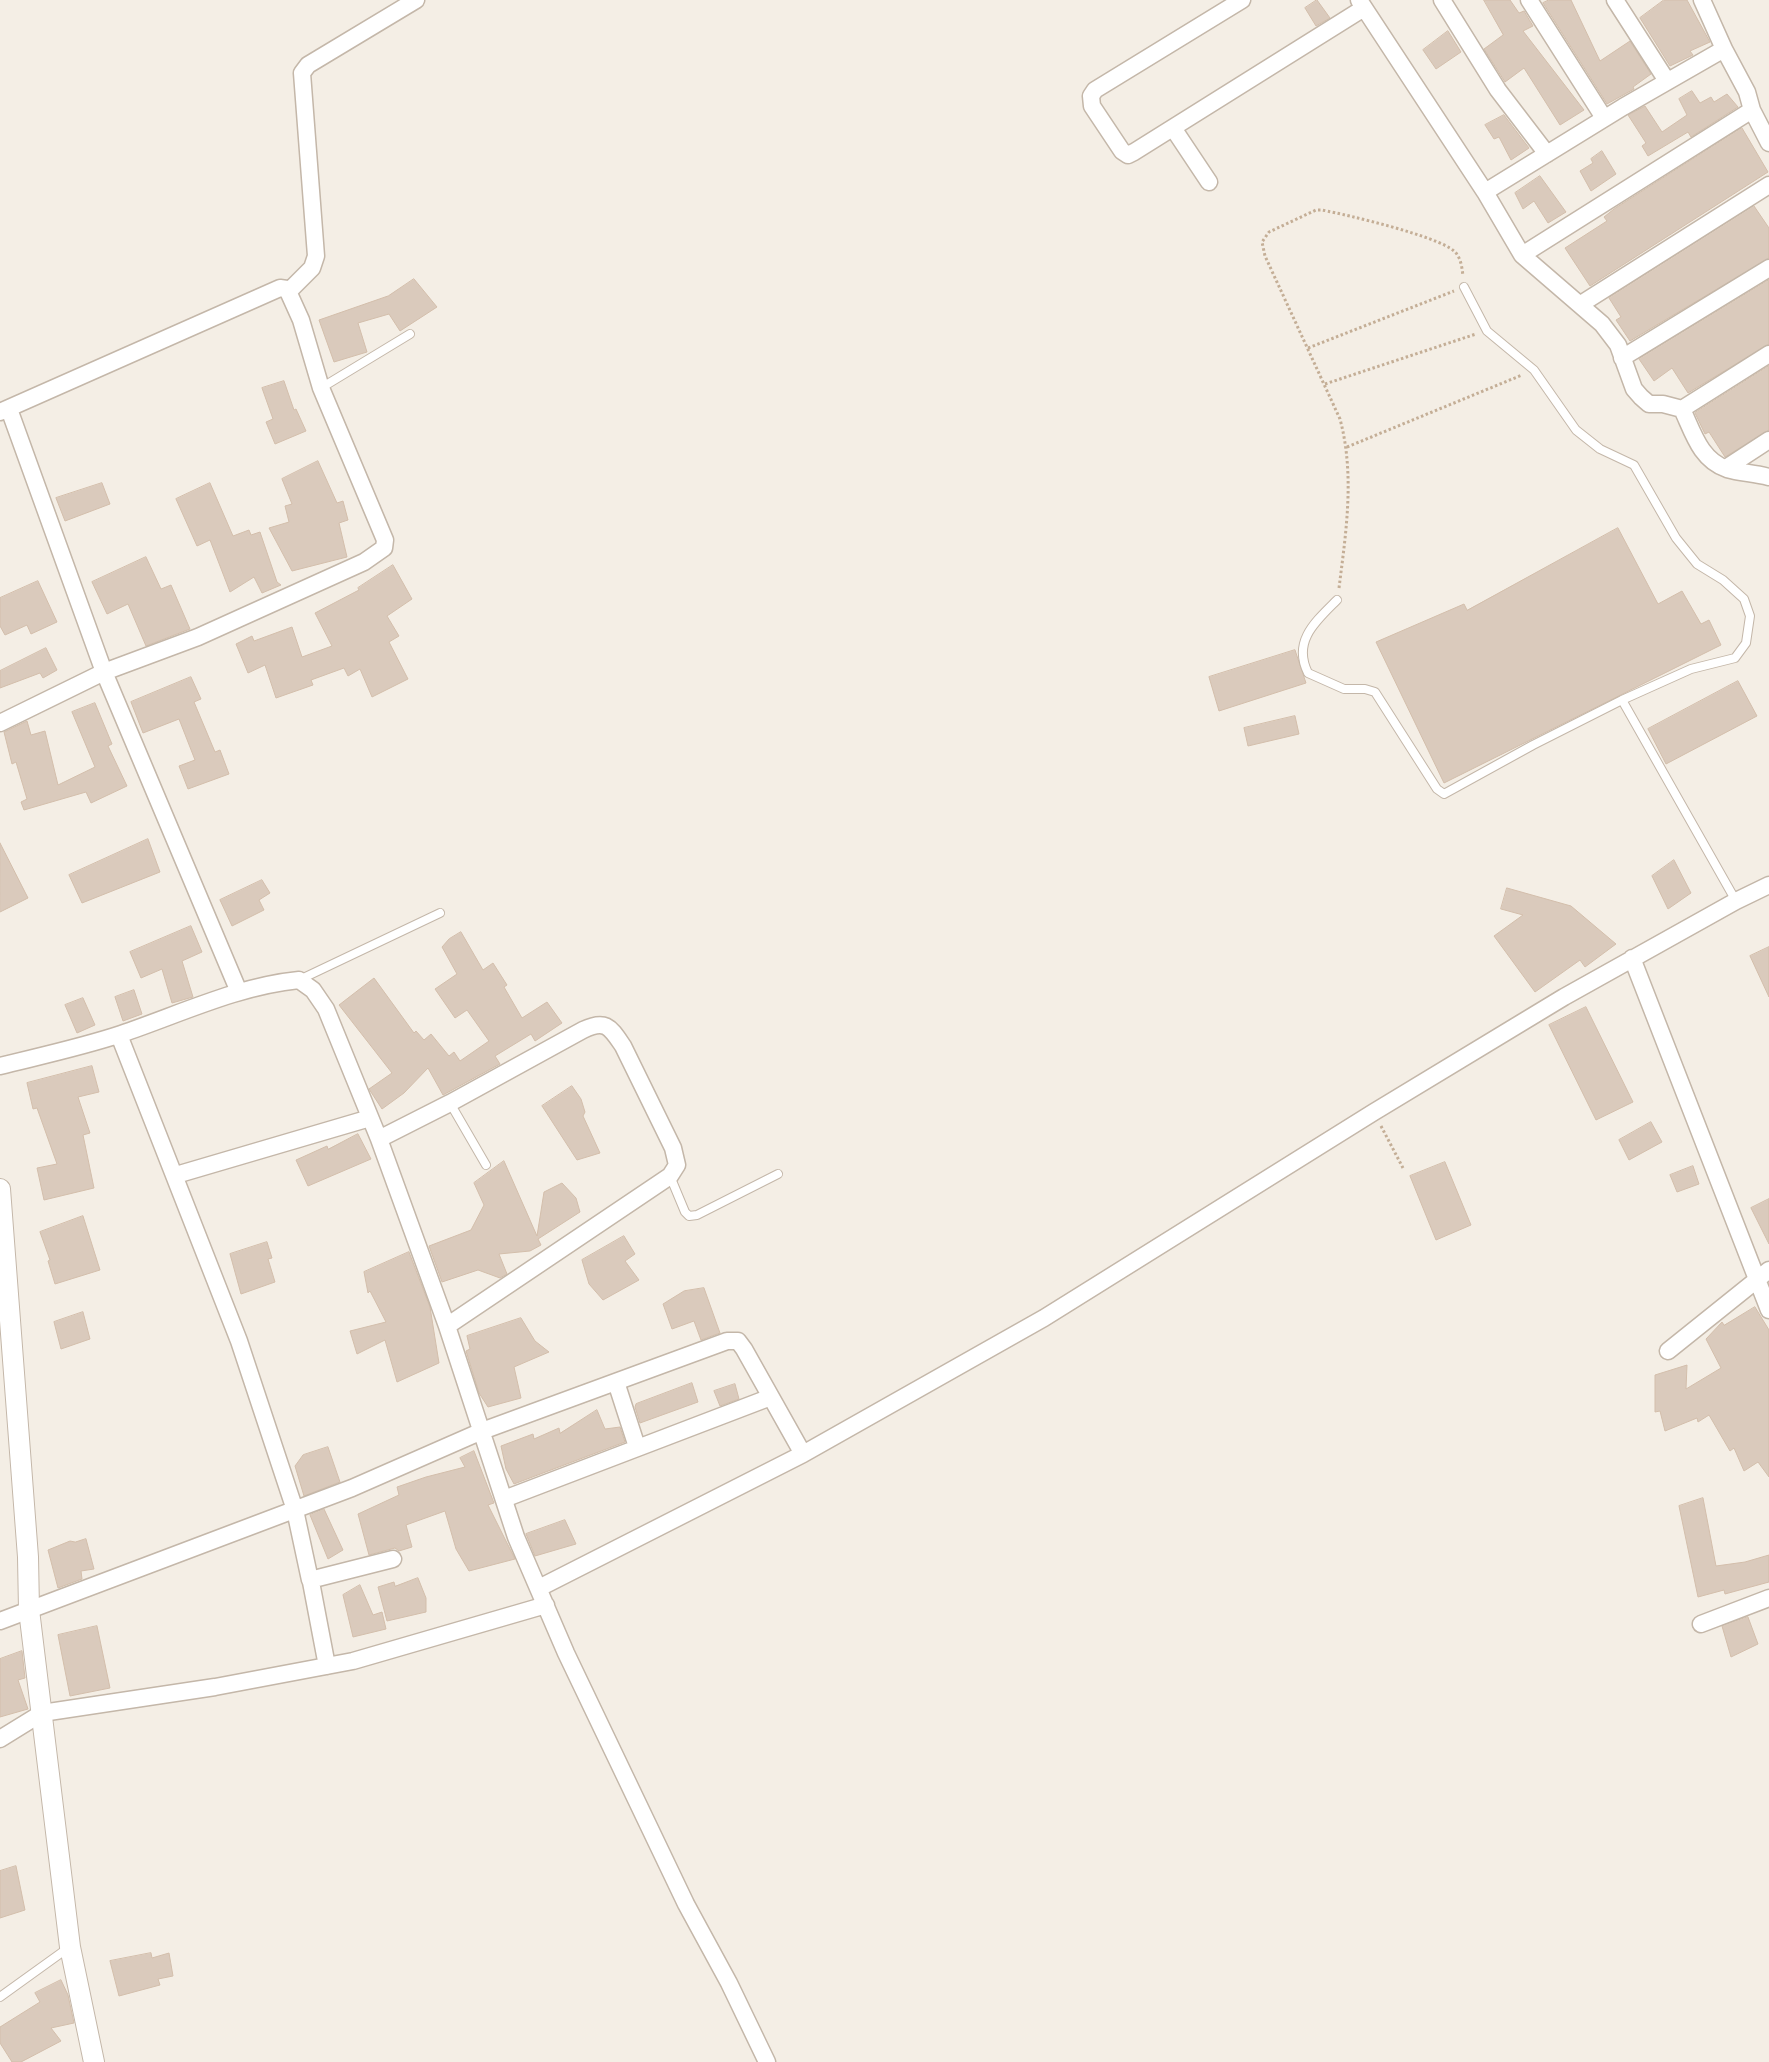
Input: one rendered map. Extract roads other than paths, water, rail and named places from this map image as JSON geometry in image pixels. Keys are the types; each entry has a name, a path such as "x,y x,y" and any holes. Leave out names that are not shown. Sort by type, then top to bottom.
{"street":[{"path":"289,291 312,268 316,256 302,73 308,65 416,0"},
{"path":"1242,0 1096,90 1091,96 1092,106 1122,151 1128,155 1362,4 1486,192 1522,255 1602,324 1618,346 1634,389 1641,397 1650,404 1663,404 1682,409 1769,354"},
{"path":"1442,0 1498,90 1546,154"},
{"path":"1529,0 1604,118"},
{"path":"1615,0 1667,81"},
{"path":"1702,0 1724,49 1747,92 1752,110 1769,143"},
{"path":"1486,192 1604,118 1724,49"},
{"path":"1522,255 1752,110"},
{"path":"1172,128 1208,182"},
{"path":"1581,304 1769,184"},
{"path":"1622,358 1769,268"},
{"path":"0,724 104,672 198,637 356,566 384,548 384,534 321,388 301,320 289,291 280,288 5,410 104,672 239,992"},
{"path":"1682,409 1700,450 1712,461 1726,468 1769,477"},
{"path":"1726,468 1769,440"},
{"path":"540,1588 803,1454 1044,1318 1374,1112 1632,958 1769,885"},
{"path":"1632,958 1763,1275 1769,1310"},
{"path":"0,1066 119,1035 239,992 275,982 300,980 313,990 326,1010 379,1138 447,1326 516,1537 540,1588 566,1653 686,1904 729,1983 767,2062"},
{"path":"379,1138 450,1103 589,1028 603,1025 614,1032 623,1046 668,1134 677,1165 670,1176 447,1326"},
{"path":"119,1035 176,1175 239,1341 295,1510 327,1666"},
{"path":"176,1175 370,1118"},
{"path":"0,1188 4,1315 28,1557 29,1610 70,1947 94,2062"},
{"path":"1668,1351 1763,1275"},
{"path":"0,1621 295,1510 482,1431 733,1340 738,1341 744,1349 803,1454"},
{"path":"616,1382 638,1447"},
{"path":"504,1499 771,1397"},
{"path":"311,1582 393,1559"},
{"path":"1701,1624 1769,1598"},
{"path":"0,1739 42,1713 215,1687 353,1661 546,1605"}],"lane":[{"path":"1337,600 1315,622 1303,641 1302,662 1308,673 1344,689 1365,689 1375,692 1440,794 1450,792 1533,745 1622,700 1691,669 1735,658 1746,643 1750,616 1744,599 1723,580 1697,564 1676,538 1634,464 1600,450 1587,441 1576,430 1534,370 1487,331 1464,287"},
{"path":"321,388 410,334"},
{"path":"1622,700 1736,901"},
{"path":"300,980 440,913"},
{"path":"450,1103 486,1165"},
{"path":"670,1176 685,1212 689,1216 697,1215 778,1174"},
{"path":"0,1997 70,1947"}]}
